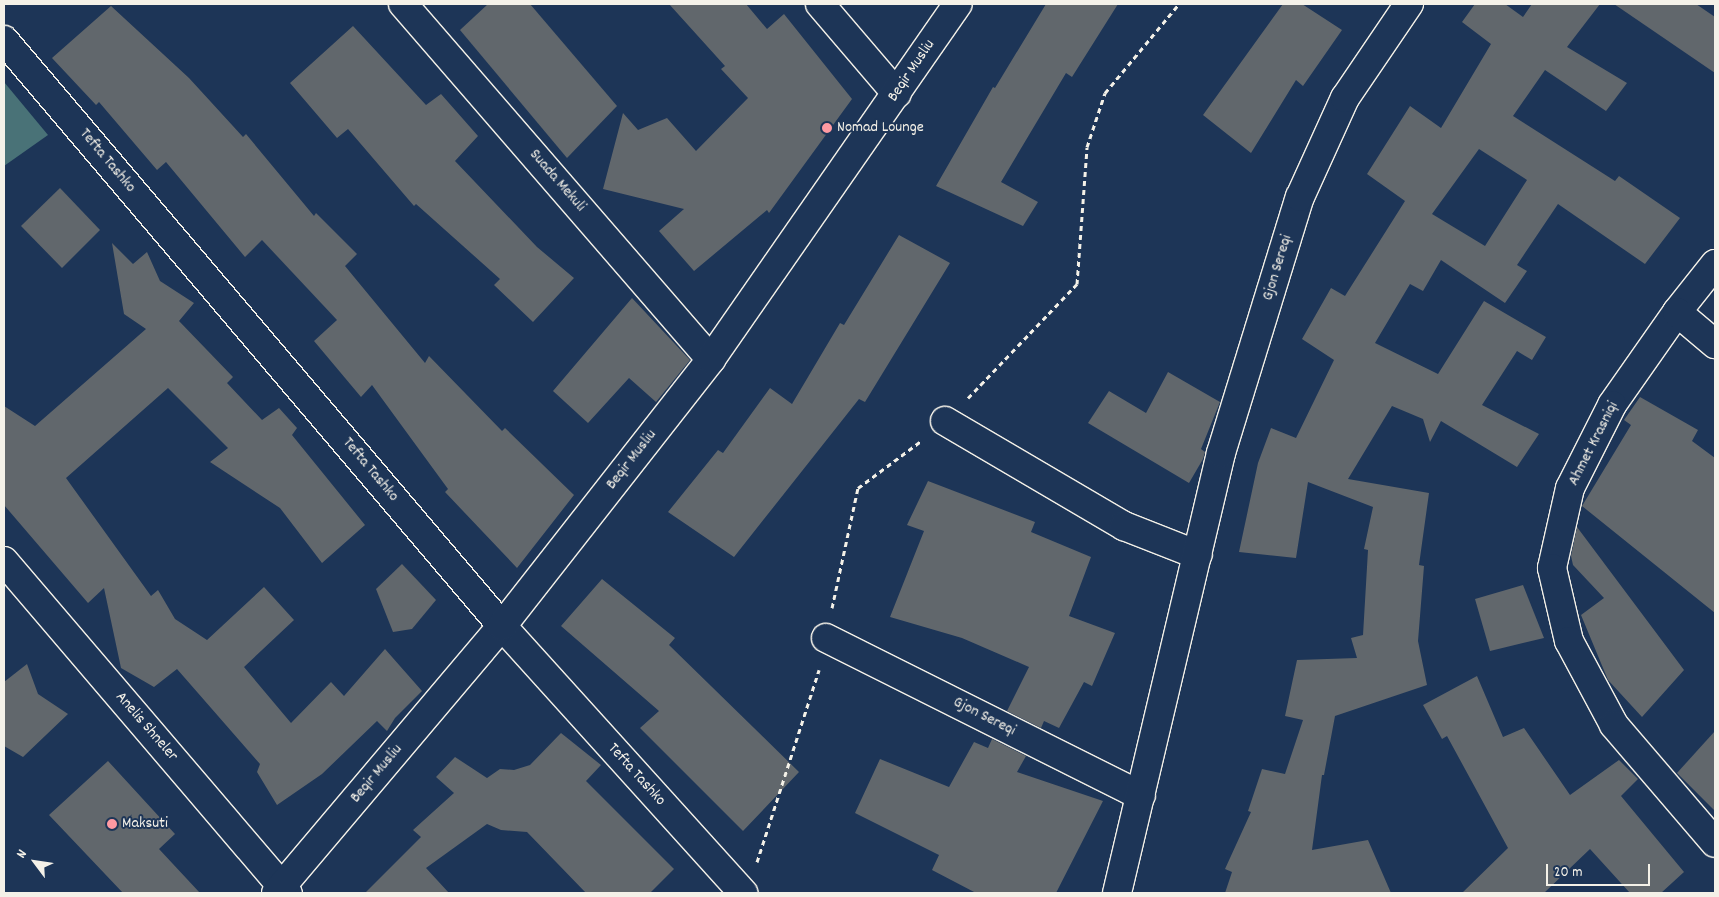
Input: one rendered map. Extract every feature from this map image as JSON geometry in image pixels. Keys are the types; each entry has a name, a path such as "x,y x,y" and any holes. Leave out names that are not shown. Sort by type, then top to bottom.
{"street":[{"name":"Suada Mekuli","path":"403,4 712,358"},
{"path":"820,4 897,94"},
{"name":"Beqir Musliu","path":"282,891 502,626 712,358 958,4"},
{"name":"Gjon Sereqi","path":"1117,893 1221,453 1300,197 1345,98 1409,4"},
{"name":"Tefta Tashko","path":"4,40 502,626 743,893"},
{"name":"Ahmet Krasniqi","path":"1715,264 1677,312 1612,405 1570,488 1552,568 1569,641 1614,725 1715,843"},
{"path":"1677,312 1715,344"},
{"path":"945,422 1124,526 1198,555"},
{"name":"Anelis Shneler","path":"4,561 282,891"},
{"name":"Gjon Sereqi","path":"826,638 1141,796"}],"green space":[{"path":"4,82 48,135 4,166"}],"building":[{"path":"488,4 530,4 617,106 567,158 460,30"},
{"path":"669,4 746,4 767,29 784,14 852,99 769,213 767,210 694,271 659,231 684,209 603,189 623,113 638,130 667,118 696,151 748,98 721,69 725,66"},
{"path":"1046,4 1118,4 1072,77 1066,73 1001,182 1038,202 1023,226 936,186 993,87 995,88"},
{"path":"1283,4 1302,4 1342,30 1303,86 1296,80 1251,153 1203,115"},
{"path":"1475,4 1505,4 1523,17 1532,4 1600,4 1567,47 1627,83 1606,111 1545,70 1513,116 1615,181 1619,176 1680,218 1645,264 1558,204 1517,265 1527,271 1505,303 1441,260 1423,291 1410,284 1375,343 1438,374 1484,301 1546,337 1532,360 1517,351 1482,405 1539,434 1517,467 1441,421 1430,442 1423,419 1392,406 1348,479 1429,493 1419,565 1424,566 1418,641 1427,685 1335,716 1324,775 1322,775 1312,850 1368,840 1391,893 1225,893 1232,872 1225,869 1251,812 1248,811 1262,769 1285,774 1303,720 1285,716 1297,660 1357,658 1351,638 1363,635 1368,550 1364,549 1373,507 1308,482 1296,558 1239,552 1258,463 1271,428 1296,438 1334,360 1302,339 1331,288 1345,296 1405,201 1367,174 1410,106 1441,128 1491,44 1462,22","holes":["1479,149 1527,180 1485,246 1432,214"]},
{"path":"1614,4 1696,4 1715,17 1715,73"},
{"path":"111,6 189,78 243,137 246,134 314,216 316,213 357,254 345,266 425,363 429,356 502,431 505,428 574,495 517,568 445,492 448,489 372,385 361,397 314,341 337,320 262,240 245,257 166,162 157,170 99,102 96,105 52,58"},
{"path":"353,26 426,105 441,94 478,136 455,161 537,247 574,278 533,322 494,285 500,279 416,204 414,206 348,129 337,138 290,83"},
{"path":"60,188 100,230 62,268 21,226"},
{"path":"899,235 950,263 865,402 859,399 734,557 668,512 718,450 723,453 770,388 792,404 840,323 844,325"},
{"path":"112,243 133,264 147,252 160,281 194,303 179,321 233,377 227,383 262,420 279,408 297,428 292,435 365,525 322,563 280,508 210,462 228,448 168,388 66,478 151,596 158,590 175,619 207,640 264,587 294,620 244,667 291,723 331,682 344,696 385,649 422,691 395,718 387,731 377,721 322,774 277,805 257,772 260,764 177,669 154,687 121,668 104,588 88,603 4,505 4,406 35,426 146,329 124,314"},
{"path":"632,298 690,360 656,402 629,378 588,423 553,391"},
{"path":"1168,372 1220,402 1201,449 1205,452 1203,459 1189,483 1088,423 1109,391 1146,413"},
{"path":"1640,397 1698,430 1692,441 1715,458 1715,613 1582,506 1631,425 1624,420"},
{"path":"928,481 1035,522 1031,532 1091,557 1069,616 1115,633 1092,686 1084,682 1059,728 1044,721 1041,728 1007,711 1029,667 962,638 890,617 924,531 907,525"},
{"path":"1577,527 1684,670 1642,717 1608,680 1581,615 1604,598 1573,565 1571,556"},
{"path":"402,564 436,600 412,629 393,632 376,589"},
{"path":"602,579 675,638 669,645 799,772 743,831 640,728 659,711 561,626"},
{"path":"1523,585 1544,638 1490,651 1475,599"},
{"path":"27,664 38,694 68,714 23,757 4,746 4,682"},
{"path":"1477,676 1503,737 1524,728 1570,795 1619,760 1638,779 1621,796 1684,872 1661,893 1630,893 1590,849 1544,893 1462,893 1508,848 1447,736 1442,739 1423,705"},
{"path":"1715,731 1715,811 1677,773"},
{"path":"561,733 601,765 586,781 674,869 650,893 586,893 527,832 501,830 487,824 426,868 449,893 365,893 421,837 413,830 454,793 436,777 455,757 487,778 500,769 514,770 530,765"},
{"path":"992,739 1026,756 1017,772 1103,801 1056,893 976,893 932,870 939,855 855,813 880,759 949,787 974,742 988,748"},
{"name":"Maksuti","path":"108,761 175,834 159,849 200,893 123,893 49,815"}],"place":[{"name":"Nomad Lounge","path":"827,128"},
{"name":"Maksuti","path":"112,824"}]}
